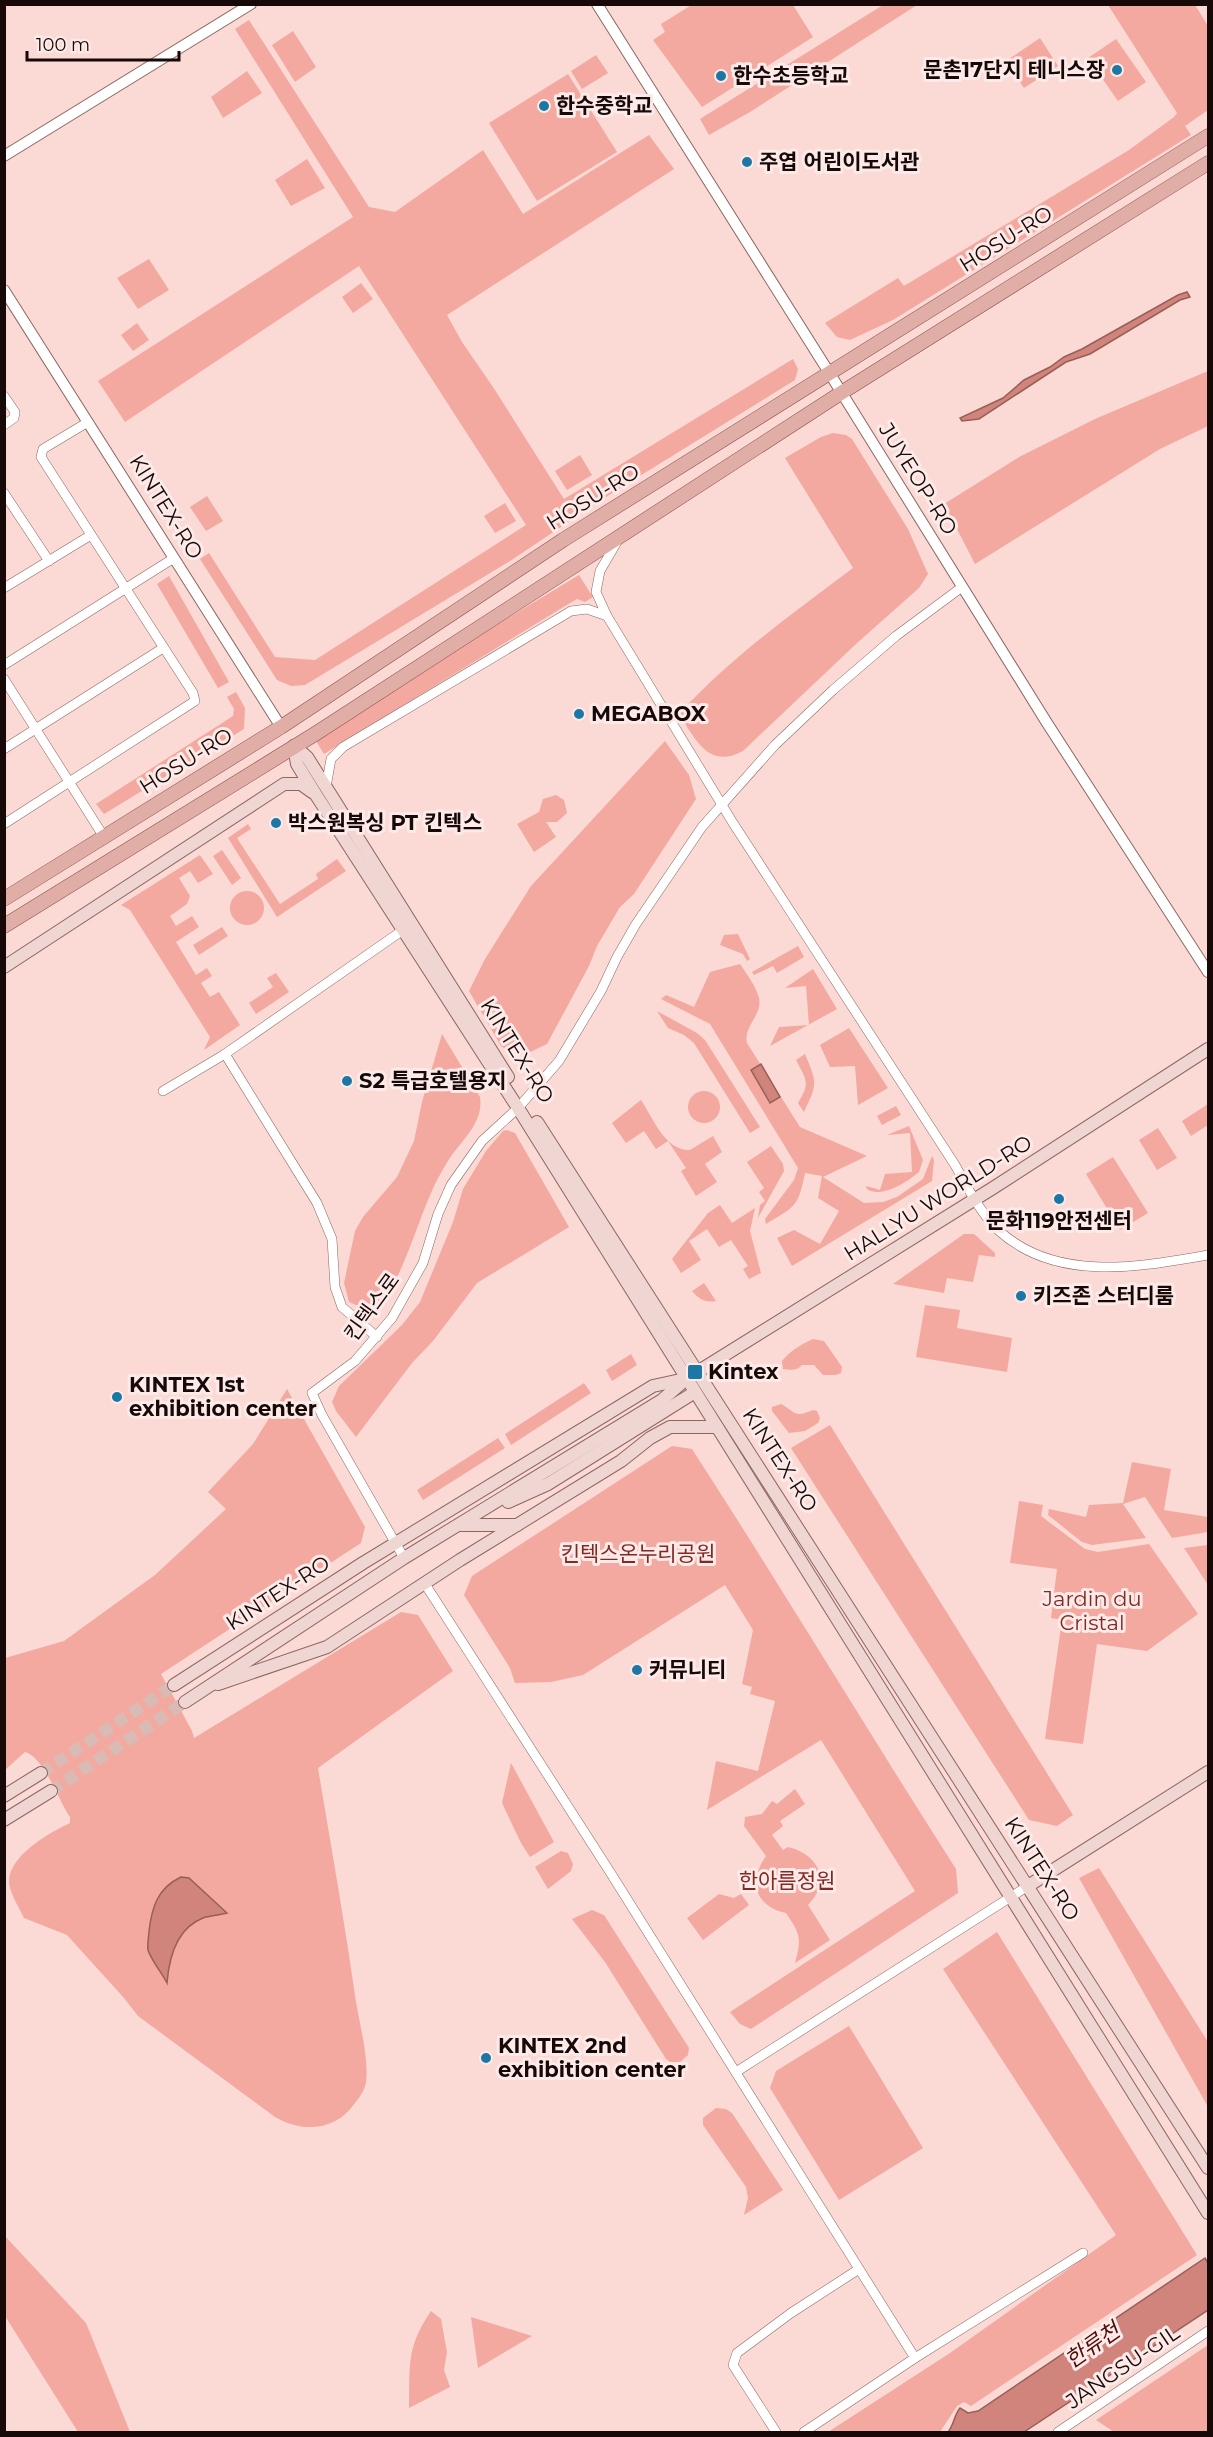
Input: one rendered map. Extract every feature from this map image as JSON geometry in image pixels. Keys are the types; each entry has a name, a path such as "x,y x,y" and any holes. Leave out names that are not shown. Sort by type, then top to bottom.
{"main road":[{"name":"HOSU-RO","path":"4,899 280,727 563,540 1209,136"},
{"name":"HOSU-RO","path":"4,926 294,746 841,393 1209,163"},
{"name":"KINTEX-RO","path":"280,727 294,746 297,764 321,791 521,1105 686,1379 1206,2209"},
{"path":"4,967 284,784 301,784 321,791"},
{"name":"KINTEX-RO","path":"321,791 403,930 698,1372 1209,2168"},
{"path":"4,959 27,953"},
{"name":"HALLYU WORLD-RO","path":"686,1379 1209,1049"},
{"name":"KINTEX-RO","path":"185,1702 404,1558 663,1400 686,1379"},
{"name":"KINTEX-RO","path":"174,1686 395,1544 652,1386 686,1379"},
{"path":"461,1524 548,1484 695,1392"},
{"path":"203,1689 327,1647 621,1461 650,1438 670,1427 717,1427"},
{"path":"461,1524 517,1526"},
{"path":"1028,1886 1209,1772"},
{"path":"4,1796 41,1773"},
{"path":"4,1820 51,1791"}],"street":[{"path":"4,156 251,4"},
{"name":"JUYEOP-RO","path":"597,4 962,587 1209,972"},
{"name":"KINTEX-RO","path":"4,290 280,727"},
{"path":"4,396 15,412 14,418 4,425"},
{"path":"4,824 195,701 193,693 124,590 41,457 44,449 88,422"},
{"path":"4,493 49,561"},
{"path":"6,585 91,535"},
{"path":"620,537 600,571 596,592 607,616 721,804 955,1165 974,1199 997,1229 1032,1253 1065,1264 1109,1267 1143,1266 1209,1255"},
{"path":"4,665 174,558"},
{"name":"킨텍스로","path":"404,1558 322,1415 312,1393 355,1360 392,1318 423,1263 438,1214 451,1185 482,1141 521,1105 560,1061 602,991 617,957 648,903 684,851 721,804 775,745 833,690 896,636 962,587"},
{"path":"321,791 331,759 343,747 571,611 587,609 607,616"},
{"path":"4,749 163,648"},
{"path":"4,679 104,837"},
{"path":"163,1091 225,1054 403,930"},
{"path":"225,1054 317,1203 332,1239 335,1287 342,1307 377,1337"},
{"path":"425,1584 610,1872 915,2358"},
{"path":"736,2072 1028,1886"},
{"path":"804,2433 915,2358 1083,2253"},
{"path":"776,2433 733,2365 737,2353 859,2269"},
{"name":"JANGSU-GIL","path":"1058,2433 1209,2331"}],"green space":[{"name":"한수초등학교","path":"693,4 793,5 813,37 702,107 653,40 665,32 661,24"},
{"path":"883,5 917,5 750,112 709,135 700,119"},
{"path":"1108,5 1195,5 1208,26 1208,110 1185,126 1191,135 893,320 850,340 837,337 825,323 898,278 904,286 1129,150 1174,117 1177,113"},
{"path":"249,20 369,207 395,212 483,150 523,214 649,135 674,169 447,315 462,342 564,499 793,359 798,369 795,380 609,495 510,561 305,685 291,686 277,680 200,559 209,553 275,657 315,660 526,525 359,266 125,422 98,381 353,217 235,29"},
{"path":"293,31 316,67 295,82 272,45"},
{"path":"1040,38 1058,66 1024,88 1006,61"},
{"name":"문촌17단지 테니스장","path":"1116,39 1146,82 1118,101 1088,58"},
{"path":"596,55 608,73 582,89 571,71"},
{"path":"247,71 262,93 223,118 211,97"},
{"path":"568,74 617,152 537,201 489,123"},
{"path":"307,159 325,188 291,206 275,180"},
{"path":"149,259 169,290 138,309 117,278"},
{"path":"361,283 373,299 353,313 342,297"},
{"path":"137,323 149,340 133,351 121,335"},
{"path":"1208,371 1208,426 1160,449 975,564 944,504 1021,456 1095,419"},
{"path":"833,433 846,435 852,439 908,529 928,574 919,588 743,751 731,756 720,757 704,749 679,714 741,655 853,568 785,458 821,437"},
{"path":"580,455 592,475 567,490 555,471"},
{"path":"207,496 223,521 206,531 190,507"},
{"path":"505,503 516,521 495,533 484,516"},
{"path":"579,575 593,597 585,602 577,599 565,606 324,754 313,736"},
{"path":"169,576 229,682 218,688 157,584"},
{"path":"236,692 245,708 244,729 104,814 96,804 233,716 234,709 227,697"},
{"path":"665,741 689,775 696,799 634,894 620,907 597,946 589,966 547,1044 524,1055 511,1053 501,1046 469,991 485,959 531,886"},
{"path":"556,795 564,800 567,813 557,822 546,822 556,837 534,852 517,824 539,812 543,799"},
{"path":"248,824 251,829 237,838 280,904 318,879 316,874 337,859 346,871 277,917 228,838"},
{"path":"222,850 241,878 232,885 213,856"},
{"path":"200,855 213,874 198,883 190,871 179,878 190,896 187,904 170,916 176,926 192,916 199,927 176,942 196,975 207,968 212,976 201,983 210,997 219,992 240,1025 204,1050 210,1037 130,910 121,905"},
{"path":"247,891 259,896 264,908 259,920 247,925 235,920 230,908 235,896"},
{"path":"222,927 228,936 199,955 193,945"},
{"path":"738,934 750,959 747,961 743,954 720,945 724,935"},
{"path":"798,946 804,957 777,973 773,966 754,975 752,972"},
{"path":"740,964 759,998 758,1010 748,1031 747,1043 800,1127 867,1156 823,1177 864,1203 883,1202 897,1197 923,1179 932,1156 934,1160 932,1181 792,1266 777,1238 794,1230 820,1244 839,1211 818,1198 822,1176 805,1173 800,1193 794,1204 766,1224 765,1219 794,1180 798,1168 710,1024 661,999 666,995 694,1007 710,972"},
{"path":"813,969 837,1009 809,1024 806,986 785,988"},
{"path":"276,973 289,992 256,1014 249,1003 273,987 267,978"},
{"path":"657,1011 697,1033 705,1040 760,1127 750,1133 694,1043 684,1035 668,1028"},
{"path":"808,1025 770,1046 779,1027"},
{"path":"849,1028 888,1088 858,1105 855,1066 830,1067 820,1045"},
{"path":"442,1034 480,1097 478,1116 470,1132 440,1174 400,1271 372,1312 349,1302 344,1283 355,1231 363,1217 397,1177 414,1141 422,1102"},
{"path":"805,1054 814,1077 814,1089 804,1112 798,1103 805,1090 806,1081 796,1060"},
{"path":"704,1091 715,1096 720,1107 715,1118 704,1123 693,1118 688,1107 693,1096"},
{"path":"641,1100 661,1132 673,1145 681,1149 690,1150 713,1136 722,1152 705,1164 717,1182 696,1196 681,1171 686,1168 668,1141 656,1149 644,1131 626,1143 612,1123"},
{"path":"1208,1104 1208,1125 1191,1136 1182,1121"},
{"path":"896,1106 901,1115 882,1125 877,1116"},
{"path":"909,1126 923,1160 919,1172 886,1191 873,1192 867,1189 866,1186 880,1190 885,1174 912,1172 910,1133 887,1135"},
{"path":"1158,1128 1177,1158 1157,1170 1139,1140"},
{"path":"503,1131 515,1133 569,1227 477,1283 356,1437 332,1402 339,1386 402,1325 420,1302 453,1222 463,1189 486,1151"},
{"path":"771,1146 783,1164 784,1171 758,1218 760,1205 765,1201 759,1192 764,1188 747,1162"},
{"path":"1113,1157 1148,1213 1120,1230 1086,1174"},
{"path":"720,1205 732,1223 755,1208 750,1231 761,1273 749,1279 743,1269 748,1266 731,1240 719,1247 707,1229 689,1241 701,1260 681,1273 672,1259 708,1213"},
{"path":"964,1234 974,1234 995,1253 995,1257 979,1255 973,1282 947,1278 944,1293 893,1284"},
{"path":"704,1283 716,1301 702,1300 692,1291"},
{"path":"925,1305 960,1310 957,1328 1012,1338 1007,1372 916,1357"},
{"path":"813,1339 824,1341 842,1367 841,1373 823,1375 814,1365 802,1365 793,1370 783,1369 782,1361 785,1357"},
{"path":"631,1354 637,1365 612,1381 606,1370"},
{"path":"584,1383 591,1393 511,1445 505,1434"},
{"path":"287,1389 365,1527 361,1543 161,1674 194,1738 401,1612 418,1615 453,1671 318,1768 364,2042 367,2074 363,2091 347,2112 328,2124 307,2127 296,2126 275,2117 138,2016 67,1935 24,1918 10,1888 9,1877 13,1867 29,1848 70,1823 70,1817 45,1771 32,1756 25,1752 5,1770 5,1658 64,1641 155,1575 226,1509 208,1492 253,1444"},
{"path":"781,1404 799,1414 817,1411 820,1418 818,1423 805,1431 789,1433 772,1411 772,1407"},
{"path":"830,1425 1073,1815 1057,1826 1029,1820 791,1448"},
{"path":"498,1438 505,1448 423,1500 417,1490"},
{"name":"킨텍스온누리공원","path":"672,1446 692,1449 956,1869 958,1893 751,2029 740,2024 730,2012 915,1891 821,1740 707,1810 716,1761 758,1771 775,1701 750,1694 752,1687 742,1684 753,1630 725,1585 583,1675 551,1682 515,1683 510,1668 464,1595 472,1576"},
{"path":"1132,1462 1171,1469 1164,1510 1208,1517 1208,1532 1172,1538 1145,1497 1123,1504 1146,1538 1092,1545 1082,1542 1048,1515 1049,1509 1086,1517 1089,1505 1123,1503"},
{"path":"1019,1501 1043,1505 1041,1516 1085,1549 1098,1552 1149,1544 1198,1614 1147,1651 1097,1644 1083,1744 1045,1739 1062,1620 1051,1618 1057,1569 1010,1563"},
{"name":"Jardin du Cristal","path":"1208,1545 1208,1585 1184,1548"},
{"path":"511,1763 554,1842 530,1857 502,1803"},
{"name":"한아름정원","path":"795,1789 805,1804 780,1821 783,1826 772,1835 783,1850 788,1847 814,1862 820,1878 819,1887 808,1905 830,1940 795,1963 799,1948 797,1931 786,1913 767,1905 761,1899 756,1884 757,1875 766,1856 744,1826 745,1817 762,1814 772,1801 777,1804"},
{"path":"561,1851 568,1853 573,1864 571,1871 548,1889 535,1867"},
{"path":"1099,1868 1208,2042 1208,2107 1079,1878"},
{"path":"719,1894 734,1898 741,1894 749,1905 703,1940 687,1918"},
{"path":"592,1910 604,1915 689,2048 688,2055 680,2062 670,2062 666,2059 605,1962 572,1919"},
{"path":"997,1932 1197,2255 971,2406 964,2402 957,2406 940,2432 828,2432 950,2353 1116,2235 943,1969"},
{"path":"849,2026 923,2148 839,2200 770,2088 776,2071"},
{"path":"716,2108 726,2109 732,2113 783,2190 744,2215 748,2198 746,2187 703,2125 703,2118"},
{"path":"4,2235 86,2323 130,2432 78,2432 5,2316"},
{"path":"431,2311 441,2319 447,2352 444,2370 450,2387 409,2408 413,2347"},
{"path":"471,2317 532,2336 478,2368"},
{"path":"1208,2345 1208,2432 1114,2432 1096,2420"}],"water":[{"path":"1187,292 1190,297 1180,300 1090,354 1066,362 979,419 962,421 960,418 1003,398 1024,380"},
{"path":"761,1064 780,1097 770,1103 751,1070"},
{"path":"181,1877 189,1878 227,1913 203,1918 194,1923 181,1936 172,1954 167,1983 148,1950 149,1931 157,1899 173,1881"},
{"name":"한류천","path":"1205,2258 1208,2263 1208,2310 1024,2432 948,2432 960,2408 968,2413 978,2411"}],"tunnel":[{"path":"41,1773 174,1685"},
{"path":"51,1791 185,1702"}],"place":[{"name":"문촌17단지 테니스장","path":"1117,70"},
{"name":"한수초등학교","path":"721,76"},
{"name":"한수중학교","path":"544,106"},
{"name":"주엽 어린이도서관","path":"747,162"},
{"name":"MEGABOX","path":"579,714"},
{"name":"박스원복싱 PT 킨텍스","path":"276,823"},
{"name":"S2 특급호텔용지","path":"347,1081"},
{"name":"문화119안전센터","path":"1059,1199"},
{"name":"키즈존 스터디룸","path":"1021,1296"},
{"name":"Kintex","path":"695,1372"},
{"name":"KINTEX 1st exhibition center","path":"117,1397"},
{"name":"커뮤니티","path":"637,1670"},
{"name":"KINTEX 2nd exhibition center","path":"486,2058"}]}
